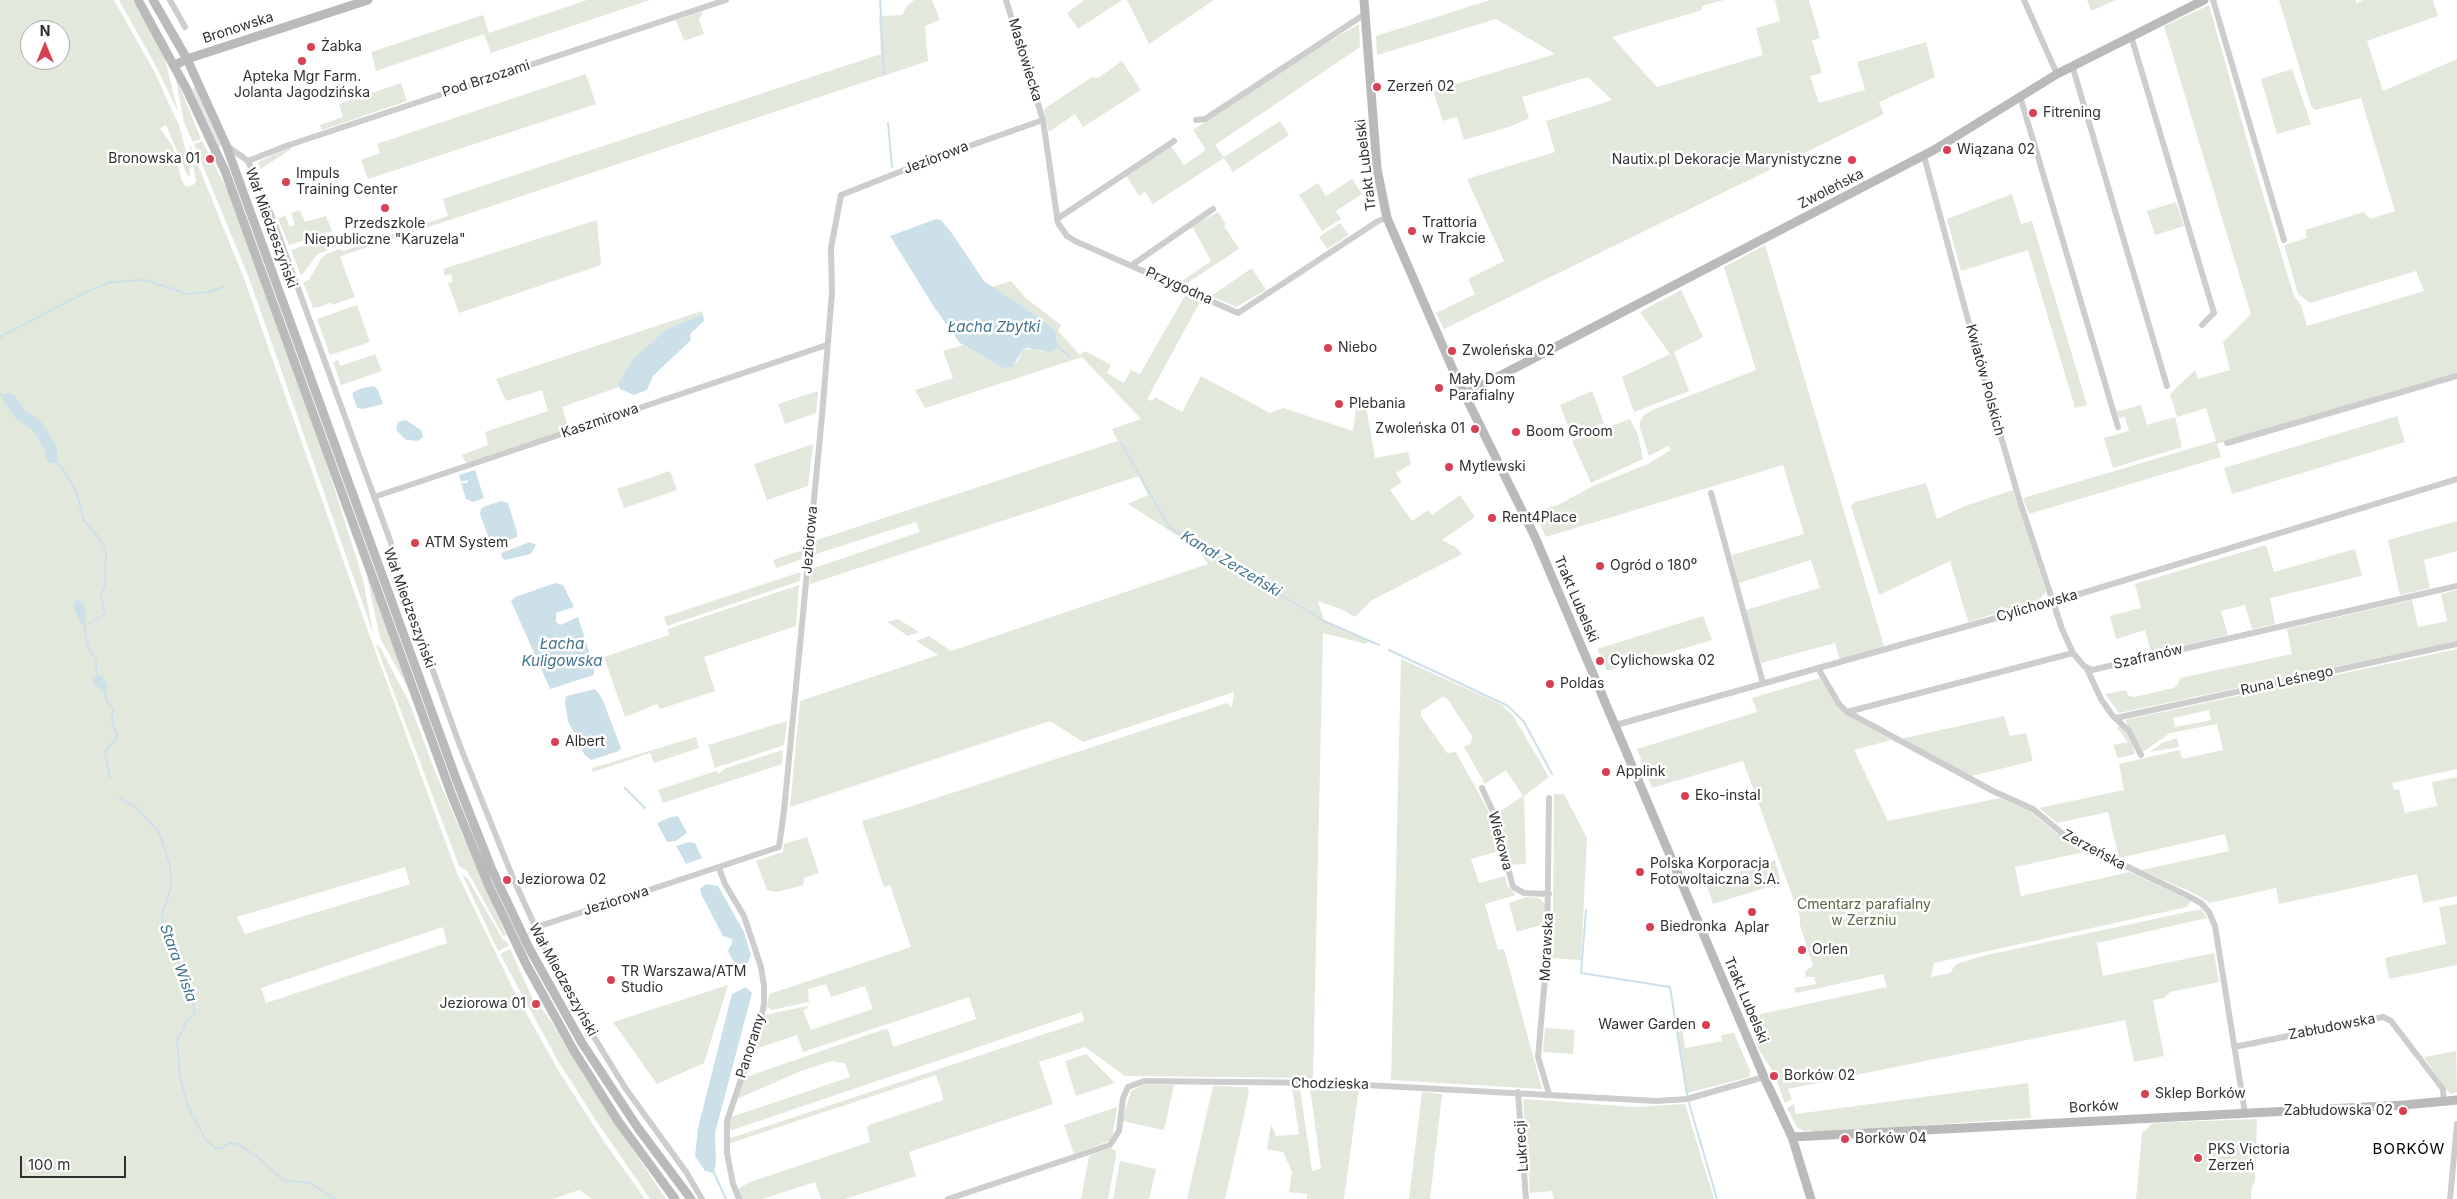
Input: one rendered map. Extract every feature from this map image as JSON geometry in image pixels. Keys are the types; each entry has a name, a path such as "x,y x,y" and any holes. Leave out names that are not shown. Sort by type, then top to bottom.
{"street":[{"name":"Wał Miedzeszyński","path":"138,0 175,65 207,130 237,202 452,796 488,884 522,958 570,1045 623,1128 675,1199"},
{"name":"Wał Miedzeszyński","path":"153,0 186,59 226,145 458,784 492,870 529,948 582,1043 633,1121 691,1199"},
{"path":"170,0 185,27"},
{"name":"Bronowska","path":"175,65 186,59 368,0"},
{"name":"Pod Brzozami","path":"248,162 286,146 726,0"},
{"name":"Masłowiecka","path":"1006,0 1043,120"},
{"name":"Trakt Lubelski","path":"1364,0 1378,169 1387,218 1398,248 1465,394 1535,537 1764,1077 1792,1138 1811,1199"},
{"path":"2024,0 2057,74"},
{"name":"Zwoleńska","path":"1465,394 1924,156 1966,132 2020,96 2072,65 2204,0"},
{"path":"2213,0 2284,240"},
{"path":"1196,120 1205,119 1366,14"},
{"path":"2131,36 2214,313 2202,325"},
{"path":"2072,65 2167,386"},
{"path":"2020,96 2118,427"},
{"name":"Przygodna","path":"1043,120 1057,219 1062,230 1075,241 1238,313 1378,221 1387,218"},
{"name":"Jeziorowa","path":"537,927 776,849 781,840 832,292 831,248 841,194 1043,120"},
{"path":"1057,219 1174,141"},
{"path":"226,145 248,162 271,214 391,543 405,593 460,746 513,878 556,970 586,1026 626,1089 697,1189 702,1199"},
{"name":"Kwiatów Polskich","path":"1924,156 1989,399 2020,502 2062,629 2073,654"},
{"path":"1132,265 1213,208"},
{"name":"Kaszmirowa","path":"374,496 827,345"},
{"path":"2227,443 2457,376"},
{"name":"Cylichowska","path":"1616,725 2053,602 2457,480"},
{"path":"1712,493 1764,683"},
{"name":"Szafranów","path":"2087,668 2092,670 2457,586"},
{"name":"Runa Leśnego","path":"2116,718 2457,644"},
{"path":"1847,712 2073,654 2087,668 2101,699 2129,731 2141,755"},
{"name":"Zerzeńska","path":"1818,668 1839,704 1847,712 1993,791 2034,809 2068,838 2201,903 2209,912 2215,926 2245,1113"},
{"name":"Wiekowa","path":"1482,788 1494,814 1512,887 1524,893 1549,894"},
{"name":"Morawska","path":"1549,798 1548,956 1538,1057 1549,1094"},
{"name":"Panoramy","path":"719,868 724,884 744,916 761,967 764,986 764,1004 760,1023 726,1121 727,1153 733,1184 739,1199"},
{"name":"Zabłudowska","path":"2234,1047 2383,1017 2391,1021 2443,1089 2444,1103"},
{"name":"Chodzieska","path":"948,1199 1110,1145 1119,1132 1124,1098 1128,1087 1144,1081 1329,1083 1673,1100 1764,1077"},
{"name":"Lukrecji","path":"1518,1092 1526,1199"},
{"name":"Borków","path":"1792,1138 2456,1103"},
{"path":"2450,1199 2457,1124"}],"green space":[{"path":"0,0 114,0 155,73 180,128 189,164 190,175 188,177 166,125 160,128 173,147 182,181 186,187 193,185 196,181 189,143 245,281 369,634 457,873 513,989 558,1070 607,1146 645,1199 592,1199 579,1190 553,1199 0,1199","holes":["405,867 410,884 245,934 237,917","443,927 447,943 266,1003 261,988"]},
{"path":"119,0 132,0 164,55 178,112 157,68"},
{"path":"587,0 650,0 491,53 484,34 376,71 371,52 483,15 489,33"},
{"path":"914,0 932,0 940,20 925,26 928,61 344,255 340,257 355,297 332,305 331,302 313,308 303,282 309,280 320,260 326,254 339,249 343,251 448,216 443,199 881,54 879,16 902,15 907,6"},
{"path":"1084,0 1122,0 1078,29 1067,13"},
{"path":"1127,0 1214,0 1149,44"},
{"path":"1490,0 1724,0 1702,6 1702,10 1612,37 1657,87 1763,55 1756,28 1780,21 1775,0 1809,0 1820,38 1812,41 1822,73 1810,76 1819,103 1865,90 1857,62 1926,42 1935,77 1879,102 1884,114 1444,329 1436,313 1475,294 1468,279 1504,261 1467,179 1555,152 1546,121 1612,100 1588,77 1522,97 1529,118 1512,126 1464,140 1457,117 1443,121 1433,91 1555,54 1496,19 1377,55 1376,36"},
{"path":"2087,0 2116,0 2091,11"},
{"path":"2279,0 2355,0 2357,3 2363,0 2433,0 2438,16 2367,41 2383,91 2457,59 2457,374 2217,444 2221,457 2029,514 2023,498 2216,441 2206,408 2177,417 2170,394 2195,370 2198,379 2230,370 2223,342 2251,314 2164,26 2209,5 2252,158 2294,296 2301,305 2307,326 2424,291 2416,271 2310,303 2298,294 2284,245 2307,238 2305,230 2364,212 2370,219 2395,211 2361,98 2315,110 2311,106"},
{"path":"703,11 699,20 704,34 684,41 676,20"},
{"path":"1359,24 1360,47 1215,145 1224,157 1280,121 1289,135 1233,172 1224,158 1153,204 1145,192 1139,196 1126,175 1171,146 1184,165 1206,150 1193,130 1309,53"},
{"path":"1122,61 1141,90 1083,127 1075,114 1049,132 1044,109 1092,77 1098,78"},
{"path":"2292,69 2311,124 2277,134 2261,79"},
{"path":"586,74 596,104 368,179 361,160 380,153 377,144"},
{"path":"175,75 201,139 193,142 184,123"},
{"path":"401,83 407,101 322,130 320,125 343,117 339,104"},
{"path":"195,87 221,146 219,147 192,89"},
{"path":"202,141 229,193 324,456 363,579 373,633 249,278 194,144"},
{"path":"290,147 291,149 261,169 258,162"},
{"path":"1352,179 1362,194 1336,211 1341,219 1322,231 1299,195 1318,183 1326,196"},
{"path":"2012,194 2021,224 2032,221 2087,405 2075,408 2028,250 1961,271 1947,219"},
{"path":"2176,202 2184,226 2155,235 2147,211"},
{"path":"300,210 305,222 326,216 332,231 289,245 278,219 285,215 290,227 295,225 291,213"},
{"path":"1218,212 1226,224 1224,226 1239,249 1186,284 1180,282 1211,261 1192,226"},
{"path":"597,220 601,265 459,313 448,283 453,282 451,274 445,276 443,269"},
{"path":"1340,223 1349,235 1327,249 1319,237"},
{"path":"334,236 338,245 317,255 301,276 291,250"},
{"path":"1765,245 1884,646 1840,660 1835,643 1761,663 1746,610 1820,588 1811,560 1739,583 1732,555 1804,534 1783,465 1546,537 1534,512 1558,505 1593,486 1648,464 1671,450 1668,446 1649,456 1640,428 1640,421 1644,415 1756,370 1724,267"},
{"path":"1252,268 1266,290 1236,307 1211,296"},
{"path":"1011,281 1027,299 1061,325 1058,331 1080,355 1085,351 1111,365 1107,373 1124,383 1131,370 1140,374 1186,294 1201,300 1147,399 1152,401 1155,397 1182,412 1201,376 1270,413 1283,408 1353,431 1357,401 1365,400 1375,458 1408,452 1411,464 1396,473 1402,482 1390,490 1412,521 1428,510 1432,515 1460,495 1475,517 1442,540 1457,548 1462,554 1372,600 1355,617 1341,609 1318,601 1324,620 1369,640 1366,644 1323,633 1313,1078 1125,1076 1085,1047 1039,1062 1053,1104 909,1152 916,1176 845,1199 821,1199 815,1182 763,1199 742,1199 738,1189 750,1182 870,1142 867,1128 869,1125 943,1100 942,1093 936,1075 728,1144 728,1139 1084,1021 1082,1012 729,1131 731,1117 850,1077 845,1063 832,1061 801,1071 737,1099 743,1078 882,1030 888,1029 893,1047 976,1019 969,997 803,1052 797,1035 752,1050 765,1015 807,1006 808,1008 803,1010 811,1030 873,1009 865,986 831,997 826,984 808,989 809,1002 772,1010 767,1007 769,994 911,947 890,885 884,887 862,821 1227,703 1232,707 1234,692 1083,742 1050,721 790,807 800,701 938,655 916,641 929,636 951,651 1208,564 1197,548 1128,504 1148,495 1139,476 810,584 811,569 920,532 916,522 813,555 814,541 1118,441 1112,429 1141,419 1082,357 925,408 915,390 953,378 943,351 963,345 1003,368 1017,362 1023,350 1033,349 1044,352 1057,338 1047,323 992,287"},
{"path":"1681,290 1703,337 1674,352 1689,391 1634,412 1622,377 1670,354 1640,312"},
{"path":"357,305 370,342 330,355 317,319"},
{"path":"702,311 703,314 667,329 618,384 619,387 562,407 569,429 466,463 462,455 488,445 485,432 548,411 542,390 506,401 496,379"},
{"path":"375,354 382,371 341,385 333,362 338,360 340,366"},
{"path":"818,391 816,413 785,424 778,404"},
{"path":"1592,391 1604,423 1571,434 1560,405"},
{"path":"2141,405 2147,425 2175,417 2182,447 2113,468 2104,438 2129,431 2125,417 2119,418 2116,412"},
{"path":"2397,416 2405,442 2232,494 2224,468"},
{"path":"1630,419 1638,435 1643,459 1591,483 1572,441"},
{"path":"813,444 808,486 767,500 754,464"},
{"path":"670,471 677,490 624,508 617,489"},
{"path":"1926,483 1937,519 1965,506 2013,490 2046,592 2038,601 1968,622 1950,561 1879,595 1851,506 1855,502"},
{"path":"2457,521 2457,551 2424,560 2430,588 2400,595 2388,540"},
{"path":"2266,545 2274,572 2355,549 2362,576 2270,598 2275,624 2252,629 2245,605 2221,611 2228,635 2151,653 2145,630 2116,639 2110,616 2141,608 2135,584"},
{"path":"803,550 802,559 776,568 773,560"},
{"path":"801,572 800,581 667,626 664,617"},
{"path":"368,577 409,690 380,638"},
{"path":"799,585 796,626 704,657 715,691 660,709 657,704 625,717 604,657 669,635 668,629"},
{"path":"2457,590 2457,641 2119,713 2105,694 2126,690 2129,696 2134,697 2174,688 2180,678 2292,654 2287,629 2412,600 2418,627 2447,621 2441,594"},
{"path":"1703,616 1712,640 1607,671 1597,649"},
{"path":"898,619 919,632 908,636 887,622"},
{"path":"376,645 380,647 409,702 436,774 506,935 503,936 468,872 459,866"},
{"path":"2457,649 2457,769 2392,783 2394,790 2399,789 2405,813 2437,806 2432,782 2457,777 2457,896 2423,903 2417,874 2279,904 2276,888 2210,903 2191,892 2141,870 2229,851 2225,834 2119,858 2108,812 2057,823 2039,808 2124,790 2119,764 2180,750 2182,759 2223,750 2217,724 2170,733 2143,752 2125,720","holes":["2209,710 2211,720 2175,727 2173,718"]},
{"path":"1401,659 1500,704 1512,714 1549,777 1524,796 1526,864 1510,865 1498,813 1523,796 1506,770 1485,784 1464,747 1471,743 1472,736 1447,698 1442,697 1421,711 1421,716 1447,753 1456,752 1491,816 1499,851 1471,859 1479,883 1505,876 1508,887 1516,895 1485,904 1498,950 1504,949 1542,1089 1391,1080"},
{"name":"Cmentarz parafialny w Zerzniu","path":"1820,678 1834,700 1850,717 1891,740 1854,750 1888,821 2000,798 2030,811 2056,833 2089,851 2015,867 2021,896 2130,872 2191,901 2187,907 1934,963 1931,977 1950,973 1956,964 1982,956 2201,909 2207,918 2097,943 2103,976 2214,953 2219,982 2170,992 2164,998 2153,1000 2164,1056 2134,1062 2125,1020 1788,1089 1792,1099 1785,1103 1774,1073 1759,1050 1747,1017 1887,987 1883,974 1796,993 1794,988 1816,984 1814,977 1806,977 1805,971 1813,966 1800,925 1800,917 1743,761 1652,788 1637,749 1757,712 1752,698"},
{"path":"2004,716 2010,736 2026,733 2033,761 1971,776 1900,739"},
{"path":"787,721 784,745 715,768 708,745"},
{"path":"2121,726 2132,741 2135,754 2118,758 2113,745 2128,742 2117,728"},
{"path":"696,737 699,748 654,763 650,753 593,772 592,768"},
{"path":"2177,738 2179,747 2150,752 2162,743"},
{"path":"783,750 782,764 663,803 658,790 716,771 718,774 726,768"},
{"path":"1554,794 1564,794 1587,838 1581,960 1550,958 1553,926"},
{"path":"807,837 819,873 804,878 803,885 776,892 767,890 756,861 783,852 784,844"},
{"path":"1775,860 1781,883 1713,904 1706,883"},
{"path":"462,874 468,879 503,940 509,946 498,951"},
{"path":"1526,897 1539,898 1545,904 1544,924 1517,932 1509,903"},
{"path":"2457,904 2457,965 2389,979 2385,958 2446,944 2439,907"},
{"path":"510,949 537,1008 541,1008 551,1021 585,1078 666,1199 650,1199 558,1061 500,954"},
{"path":"728,985 704,1063 657,1084 613,1022"},
{"path":"1680,1017 1685,1048 1722,1041 1721,1035 1734,1033 1750,1071 1749,1077 1687,1093 1674,1018"},
{"path":"1545,1028 1575,1030 1573,1054 1543,1052"},
{"path":"2456,1051 2457,1092 2450,1094 2424,1057"},
{"path":"1086,1054 1115,1083 1076,1096 1065,1061"},
{"path":"2028,1083 2031,1118 1813,1133 1812,1130 1804,1131 1797,1127 1787,1108 1794,1104 1796,1114"},
{"path":"1142,1085 1174,1085 1164,1130 1122,1121 1131,1091"},
{"path":"1213,1086 1247,1087 1249,1092 1225,1199 1187,1199"},
{"path":"1292,1088 1300,1088 1312,1171 1321,1169 1310,1088 1359,1088 1344,1199 1307,1199 1307,1194 1289,1192 1292,1172 1283,1152 1267,1149 1271,1124 1276,1136 1299,1134"},
{"path":"1422,1092 1442,1094 1430,1199 1409,1199"},
{"path":"1523,1099 1635,1107 1685,1104 1714,1199 1554,1199 1552,1191 1530,1193"},
{"path":"1117,1107 1112,1138 1109,1141 1074,1154 1064,1125"},
{"name":"PKS Victoria Zerzeń","path":"2257,1119 2255,1182 2252,1186 2251,1199 2136,1199 2142,1133 2153,1123"},
{"path":"1111,1148 1116,1151 1116,1156 1108,1199 1081,1199 1089,1156"},
{"path":"1120,1161 1156,1169 1149,1199 1113,1199"}],"water":[{"name":"Łacha Zbytki","path":"936,219 941,220 951,232 984,281 1047,323 1055,332 1058,347 1050,352 1027,348 1023,350 1012,367 1003,368 960,343 934,307 890,236"},
{"path":"703,314 704,321 690,334 691,340 653,376 647,390 634,395 620,389 618,384 634,358 667,329"},
{"path":"374,386 378,390 383,404 363,409 357,408 352,393 362,388"},
{"path":"406,420 421,430 423,437 418,441 406,440 396,430 398,422"},
{"path":"475,470 484,498 473,502 466,499 461,483 467,483 468,480 461,482 459,475"},
{"path":"501,501 508,503 517,537 497,546 490,542 480,514 481,509 485,506"},
{"path":"530,542 536,545 531,554 505,560 502,558 501,553"},
{"name":"Łacha Kuligowska","path":"555,583 563,585 574,607 556,613 556,622 560,625 578,617 594,667 594,675 550,689 511,601 515,597"},
{"path":"78,600 83,602 86,611 85,623 81,624 74,608 74,602"},
{"path":"101,676 107,683 108,693 93,684 92,678"},
{"name":"Łacha Kuligowska","path":"595,689 602,698 621,748 619,751 591,760 584,754 568,721 565,703 566,696"},
{"path":"678,816 687,833 676,841 667,842 657,823"},
{"path":"689,842 695,843 702,858 686,864 676,846"},
{"path":"706,884 718,886 744,932 751,955 747,964 736,964 730,956 728,950 732,944 732,939 723,936 701,894 700,889"},
{"path":"746,987 752,993 715,1133 716,1161 714,1173 705,1171 695,1156 698,1128 732,994"}],"waterway":[{"name":"Kanał Zerzeński","path":"880,0 884,74"},
{"name":"Kanał Zerzeński","path":"888,123 892,167"},
{"path":"0,337 86,292 111,282 145,280 188,294 209,292 224,286"},
{"name":"Kanał Zerzeński","path":"1058,347 1070,357"},
{"name":"Stara Wisła","path":"0,394 9,399"},
{"name":"Stara Wisła","path":"9,399 22,416 36,425 50,446 52,457"},
{"name":"Kanał Zerzeński","path":"1121,443 1169,527 1324,621 1379,645"},
{"name":"Stara Wisła","path":"52,457 62,468 76,491 84,520 103,543 106,551 105,584 101,596 105,614 84,626 88,647 96,661 97,678"},
{"name":"Kanał Zerzeński","path":"1389,650 1508,706 1524,722 1552,774"},
{"name":"Stara Wisła","path":"104,690 108,703 113,709 112,722 118,736 105,752 110,778"},
{"path":"625,788 645,808"},
{"name":"Stara Wisła","path":"119,798 136,807 158,831 170,866 171,887 162,915 163,927 185,974 195,1013 185,1024 177,1041 180,1076 188,1107 206,1140 215,1148 221,1148 231,1143 238,1144 259,1158 283,1180 310,1183 335,1199"},
{"name":"Kanał Zerzeński","path":"1586,910 1581,973 1670,987 1687,1095"},
{"name":"Kanał Zerzeński","path":"1689,1103 1717,1199"},
{"path":"714,1173 726,1199"}],"place":[{"name":"Żabka","path":"311,47"},
{"name":"Apteka Mgr Farm. Jolanta Jagodzińska","path":"302,61"},
{"name":"Zerzeń 02","path":"1377,87"},
{"name":"Fitrening","path":"2033,113"},
{"name":"Wiązana 02","path":"1947,150"},
{"name":"Bronowska 01","path":"210,159"},
{"name":"Nautix.pl Dekoracje Marynistyczne","path":"1852,160"},
{"name":"Impuls Training Center","path":"286,182"},
{"name":"Przedszkole Niepubliczne \"Karuzela\"","path":"385,208"},
{"name":"Trattoria w Trakcie","path":"1412,231"},
{"name":"Niebo","path":"1328,348"},
{"name":"Zwoleńska 02","path":"1452,351"},
{"name":"Mały Dom Parafialny","path":"1439,388"},
{"name":"Plebania","path":"1339,404"},
{"name":"Zwoleńska 01","path":"1475,429"},
{"name":"Boom Groom","path":"1516,432"},
{"name":"Mytlewski","path":"1449,467"},
{"name":"Rent4Place","path":"1492,518"},
{"name":"ATM System","path":"415,543"},
{"name":"Ogród o 180⁰","path":"1600,566"},
{"name":"Cylichowska 02","path":"1600,661"},
{"name":"Poldas","path":"1550,684"},
{"name":"Albert","path":"555,742"},
{"name":"Applink","path":"1606,772"},
{"name":"Eko-instal","path":"1685,796"},
{"name":"Polska Korporacja Fotowoltaiczna S.A.","path":"1640,872"},
{"name":"Jeziorowa 02","path":"507,880"},
{"name":"Aplar","path":"1752,912"},
{"name":"Biedronka","path":"1650,927"},
{"name":"Orlen","path":"1802,950"},
{"name":"TR Warszawa/ATM Studio","path":"611,980"},
{"name":"Jeziorowa 01","path":"536,1004"},
{"name":"Wawer Garden","path":"1706,1025"},
{"name":"Borków 02","path":"1774,1076"},
{"name":"Sklep Borków","path":"2145,1094"},
{"name":"Zabłudowska 02","path":"2403,1111"},
{"name":"Borków 04","path":"1845,1139"},
{"name":"PKS Victoria Zerzeń","path":"2198,1158"}],"district":[{"name":"BORKÓW","path":"2409,1149"}]}
